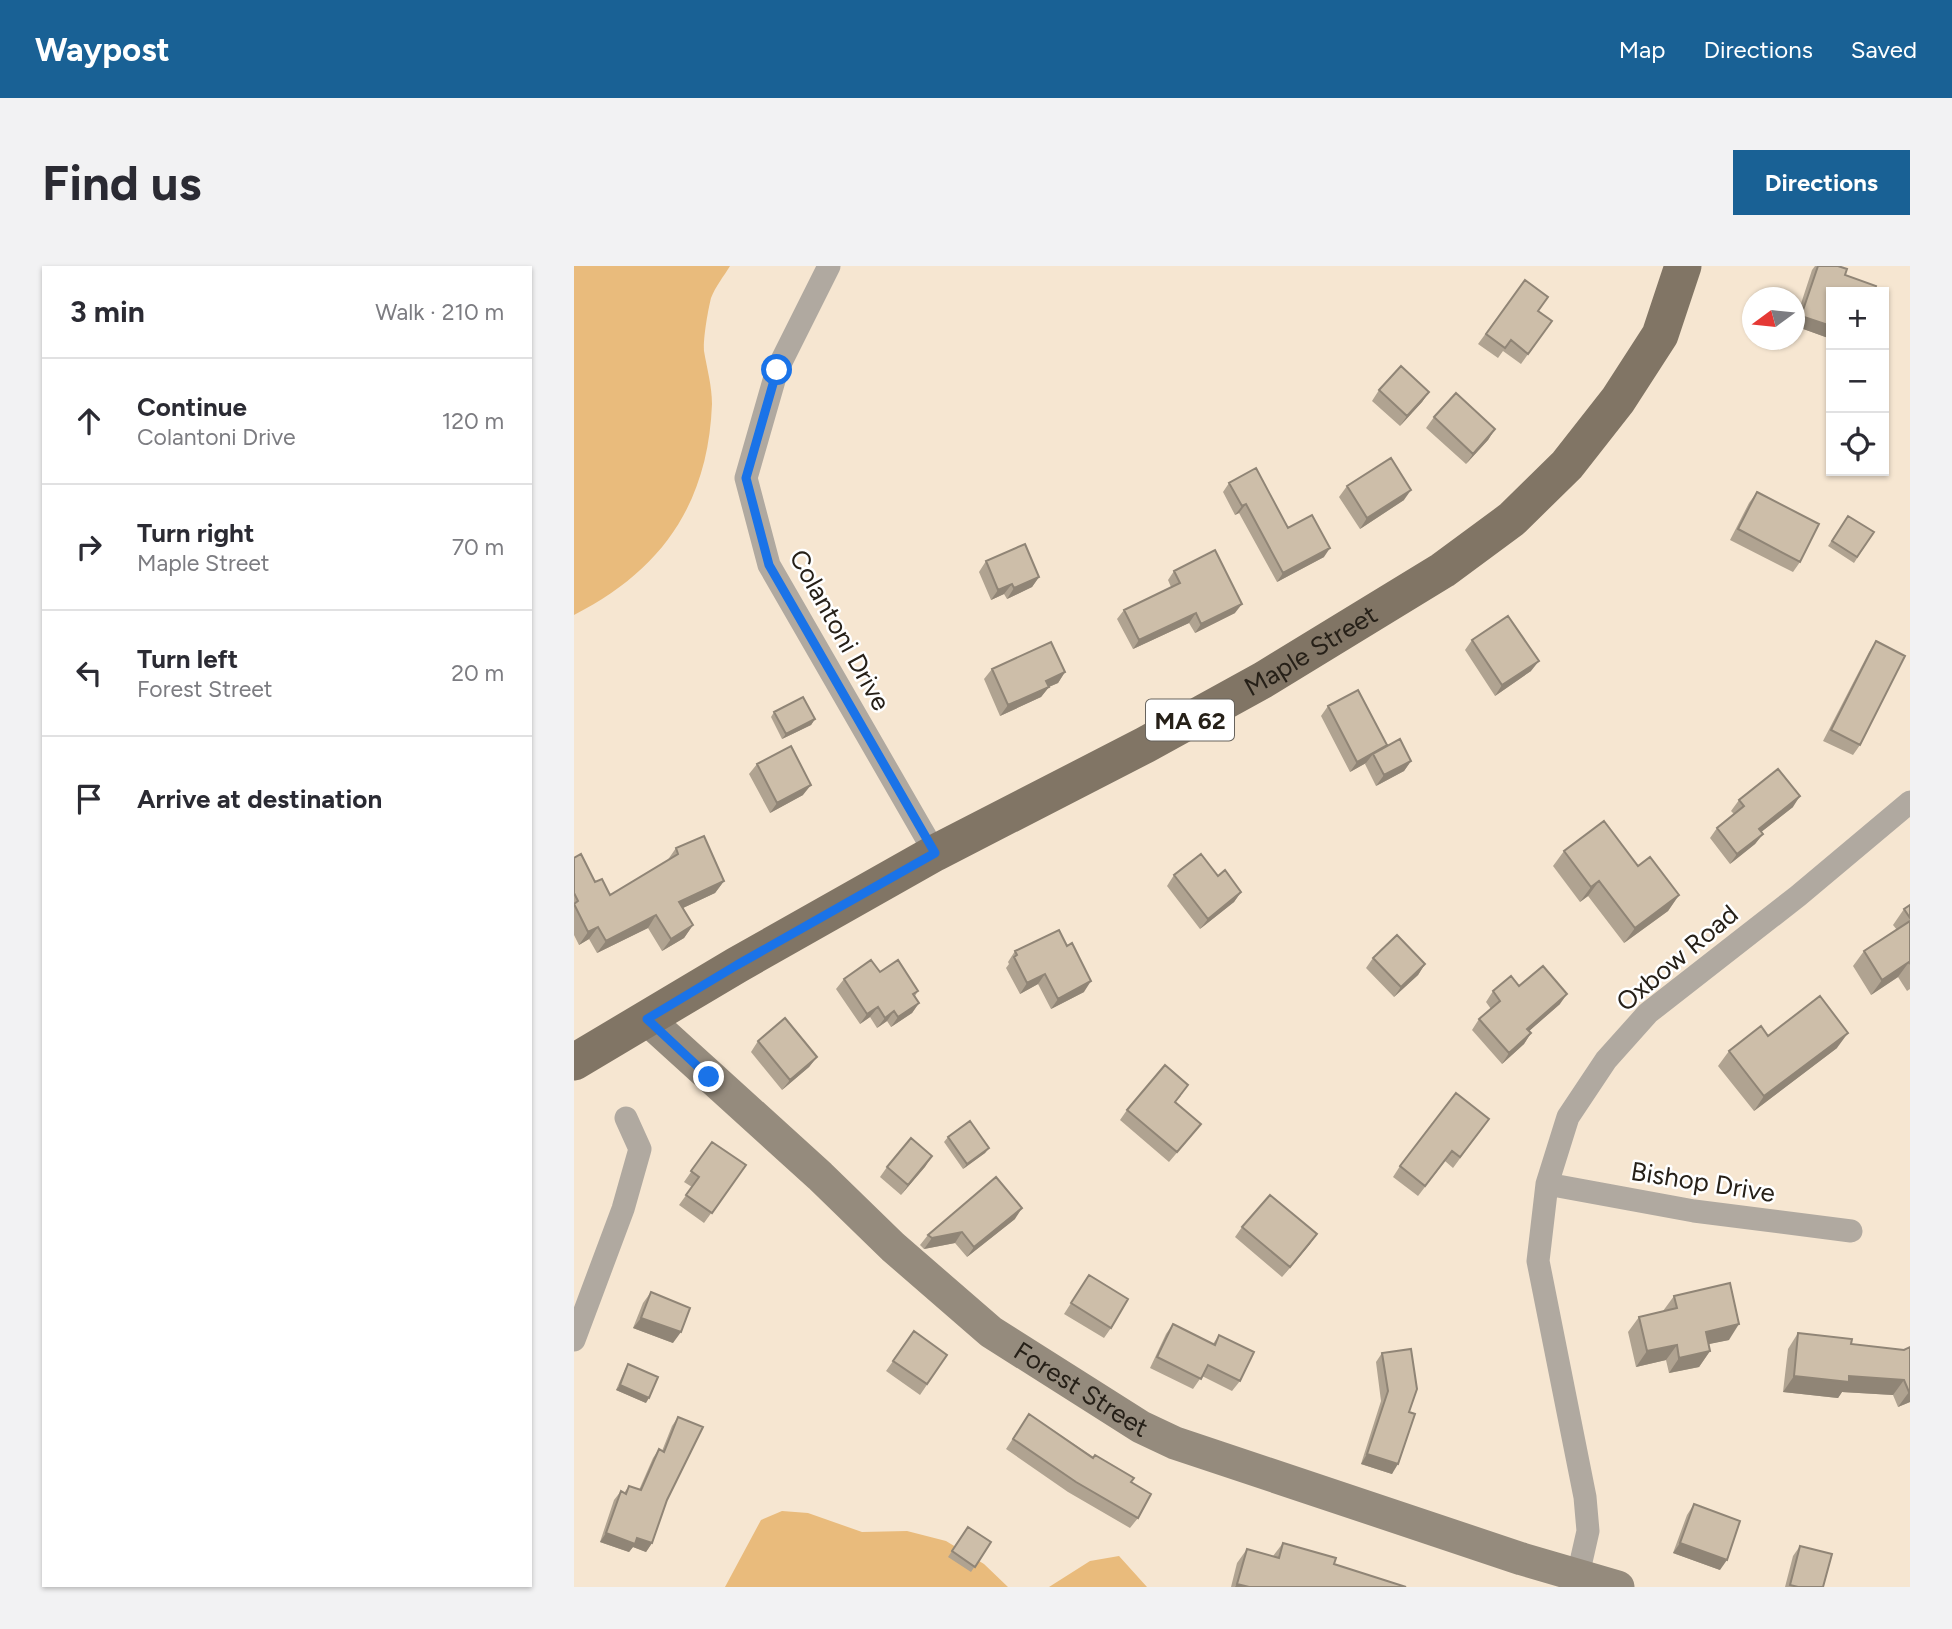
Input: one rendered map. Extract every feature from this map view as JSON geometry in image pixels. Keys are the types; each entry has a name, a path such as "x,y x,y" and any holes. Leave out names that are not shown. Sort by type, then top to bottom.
{"main road":[{"name":"Maple Street","path":"574,1062 737,965 935,853 1145,745 1263,680 1443,570 1512,519 1567,465 1618,400 1660,335 1684,266"}],"street":[{"name":"Colantoni Drive","path":"829,266 777,370 746,478 769,565 935,853"},
{"name":"Oxbow Road","path":"1578,1575 1588,1531 1585,1497 1538,1261 1547,1184 1568,1117 1606,1059 1648,1013 1798,896 1910,802"},
{"name":"Forest Street","path":"647,1019 820,1176 892,1247 991,1332 1141,1427 1175,1443 1479,1545 1618,1587"},
{"path":"574,1340 623,1209 640,1149 626,1118"},
{"name":"Bishop Drive","path":"1547,1184 1694,1211 1851,1231"}],"shaded area":[{"path":"574,266 730,266 711,298 707,317 704,351 712,404 709,440 690,503 655,555 605,597 574,615"},
{"path":"782,1511 808,1513 862,1532 907,1531 946,1541 984,1564 1008,1587 725,1587 761,1520"},
{"path":"1119,1556 1147,1587 1049,1587 1090,1561"}],"building":[{"path":"1818,266 1847,269 1845,275 1876,286 1826,287 1826,324 1805,317 1805,304"},
{"path":"1525,280 1548,297 1538,311 1552,321 1528,354 1511,340 1505,348 1486,334"},
{"path":"1401,366 1429,392 1407,416 1379,390"},
{"path":"1456,393 1495,429 1473,454 1434,417"},
{"path":"1391,458 1411,490 1367,518 1347,486"},
{"path":"1256,468 1288,528 1312,515 1330,548 1283,573 1246,504 1242,506 1229,483"},
{"path":"1757,492 1819,524 1800,562 1738,529"},
{"path":"1848,516 1874,532 1857,557 1832,541"},
{"path":"1025,544 1039,577 1014,588 1012,584 998,590 986,561"},
{"path":"1215,550 1242,604 1201,624 1196,613 1139,640 1124,610 1180,583 1174,571"},
{"path":"1508,616 1539,661 1502,685 1472,640"},
{"path":"1876,641 1905,656 1860,745 1831,730"},
{"path":"1051,642 1065,672 1046,681 1049,687 1008,705 992,669"},
{"path":"1358,690 1387,745 1357,762 1328,706"},
{"path":"803,697 815,719 786,734 774,712"},
{"path":"1400,739 1411,761 1384,775 1373,754"},
{"path":"791,746 811,785 777,803 757,764"},
{"path":"1778,769 1800,796 1759,829 1763,834 1737,854 1717,828 1744,806 1739,800"},
{"path":"1604,821 1638,866 1650,857 1679,895 1635,928 1599,881 1591,887 1564,851"},
{"path":"704,836 724,881 679,902 693,925 671,939 656,915 606,941 598,927 588,932 574,904 578,901 574,893 574,858 581,854 595,882 602,879 610,895 678,854 676,848"},
{"path":"1201,854 1218,876 1225,870 1241,892 1208,919 1174,875"},
{"path":"1910,905 1910,918 1904,909"},
{"path":"1910,921 1910,964 1909,962 1882,980 1864,951"},
{"path":"1059,930 1067,946 1072,943 1091,981 1058,999 1045,974 1027,983 1014,957 1017,955 1015,951"},
{"path":"1397,935 1425,964 1401,987 1373,958"},
{"path":"871,960 880,972 898,960 918,991 913,994 919,1003 898,1017 894,1011 885,1018 878,1007 867,1014 844,979"},
{"path":"1543,966 1567,994 1527,1029 1531,1033 1509,1053 1479,1019 1500,1001 1493,991 1511,976 1519,986"},
{"path":"1820,996 1848,1033 1764,1096 1729,1051 1761,1026 1768,1036"},
{"path":"785,1018 817,1057 790,1080 758,1041"},
{"path":"1165,1065 1188,1085 1175,1102 1201,1124 1177,1152 1127,1110"},
{"path":"1456,1093 1489,1119 1460,1157 1452,1151 1425,1186 1400,1166"},
{"path":"970,1121 989,1148 967,1164 948,1137"},
{"path":"911,1138 932,1156 908,1185 887,1167"},
{"path":"712,1142 746,1165 712,1213 686,1195 699,1177 691,1171"},
{"path":"996,1177 1022,1208 974,1247 962,1232 932,1238 928,1235"},
{"path":"1270,1195 1317,1234 1290,1267 1242,1227"},
{"path":"1089,1275 1128,1299 1111,1328 1071,1303"},
{"path":"1730,1283 1739,1324 1706,1332 1710,1351 1679,1358 1677,1345 1647,1351 1639,1317 1677,1308 1674,1296"},
{"path":"651,1292 690,1308 681,1332 641,1318"},
{"path":"1173,1324 1215,1345 1219,1335 1254,1352 1240,1381 1208,1365 1201,1379 1157,1357"},
{"path":"914,1331 947,1355 927,1384 893,1361"},
{"path":"1798,1333 1852,1339 1851,1344 1904,1350 1910,1347 1910,1392 1904,1380 1849,1376 1849,1382 1794,1376"},
{"path":"1411,1349 1417,1389 1409,1412 1415,1414 1398,1464 1367,1454 1388,1391 1382,1353"},
{"path":"628,1364 658,1377 649,1398 620,1385"},
{"path":"1029,1414 1093,1458 1095,1455 1134,1478 1131,1482 1151,1494 1138,1518 1076,1482 1013,1439"},
{"path":"678,1417 703,1427 667,1500 652,1543 637,1538 635,1544 606,1533 621,1491 626,1494 629,1486 641,1490 659,1449 664,1452"},
{"path":"1694,1504 1740,1521 1727,1560 1680,1543"},
{"path":"968,1527 991,1542 975,1567 952,1551"},
{"path":"1283,1543 1336,1558 1334,1564 1406,1587 1249,1587 1237,1584 1247,1549 1279,1558"},
{"path":"1800,1546 1832,1554 1823,1587 1790,1585"}],"route":[{"path":"709,1077 647,1019 935,853 769,565 746,478 777,370"}]}
